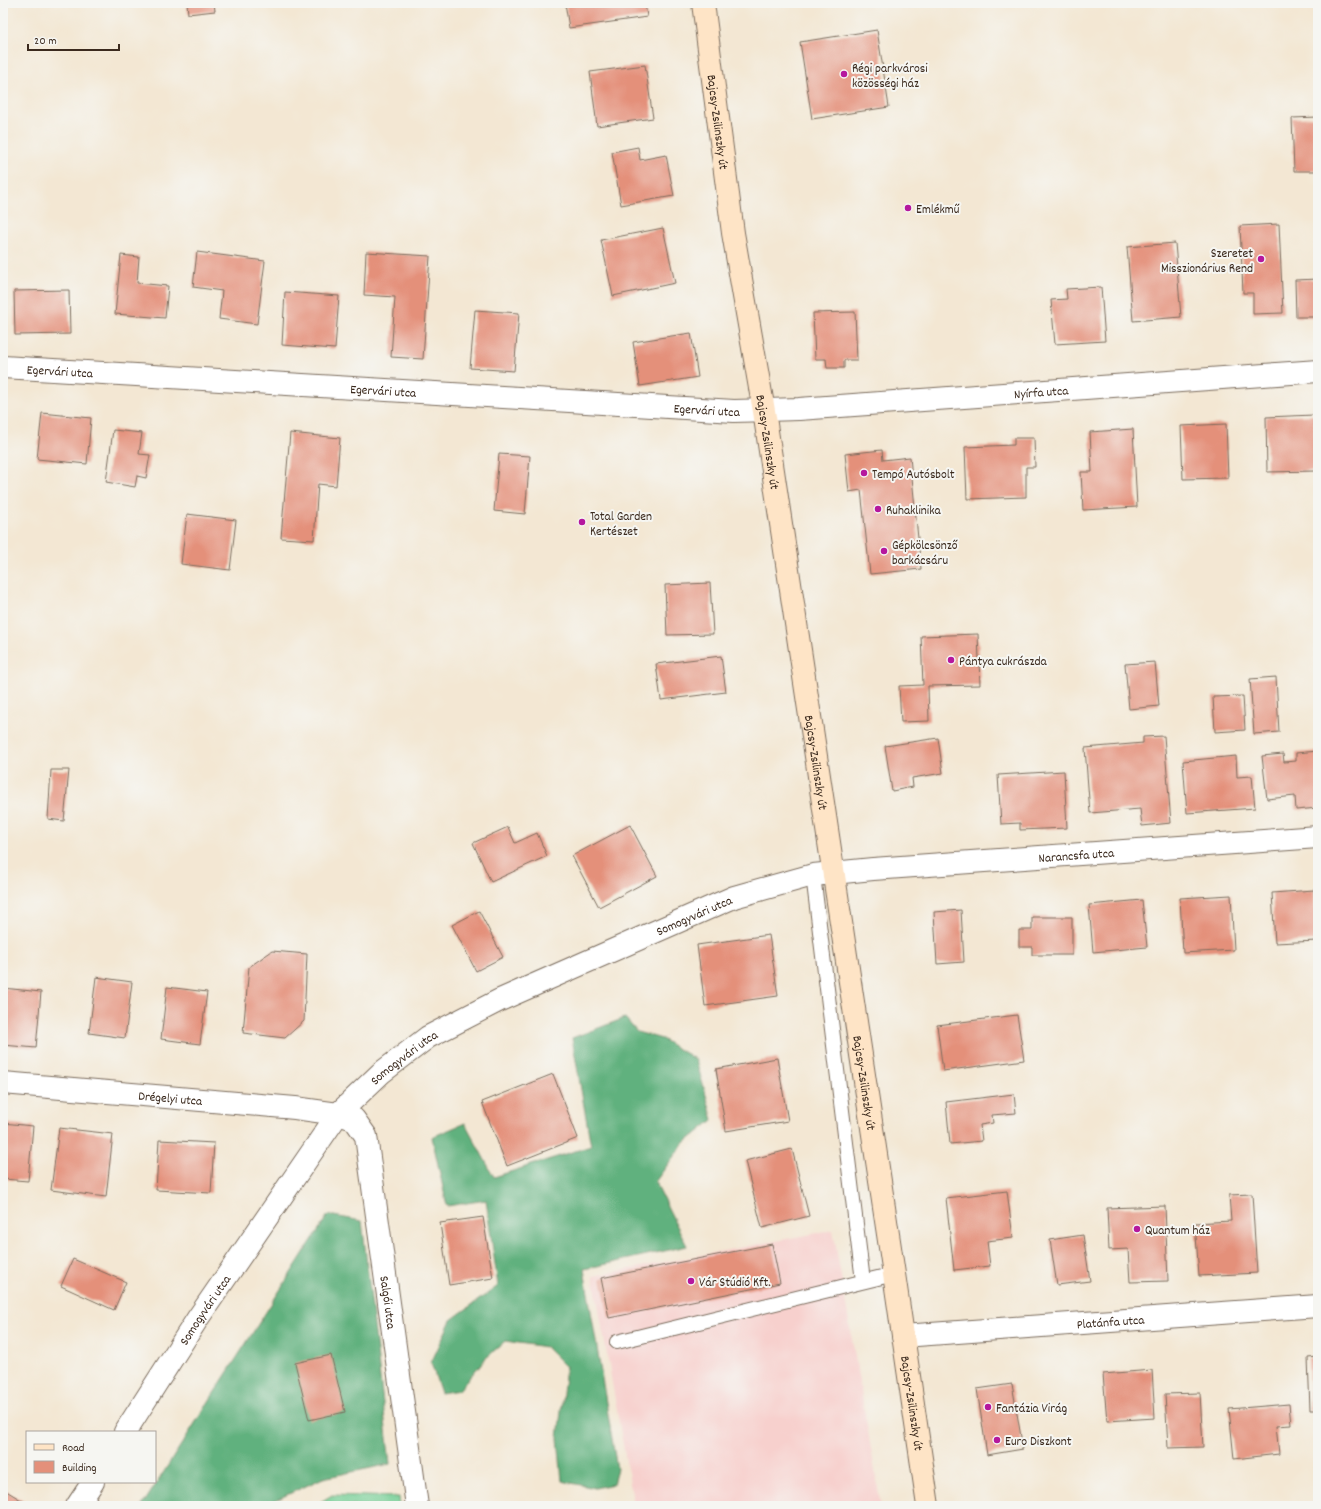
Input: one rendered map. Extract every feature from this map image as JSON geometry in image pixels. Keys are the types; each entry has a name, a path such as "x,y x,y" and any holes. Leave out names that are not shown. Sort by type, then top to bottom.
{"main road":[{"path":"689,3 703,8"},
{"name":"Bajcsy-Zsilinszky út","path":"703,8 733,233 764,410 823,874 894,1274 928,1506"}],"street":[{"name":"Egervári utca","path":"3,367 734,412 764,410"},
{"name":"Nyírfa utca","path":"764,410 799,410 1318,371"},
{"name":"Narancsfa utca","path":"823,874 1318,837"},
{"name":"Somogyvári utca","path":"126,1431 198,1318 338,1114 381,1073 428,1037 500,1000 734,897 823,874"},
{"name":"Drégelyi utca","path":"3,1083 295,1108 338,1114"},
{"name":"Salgói utca","path":"338,1114 354,1119 366,1136 417,1506"},
{"name":"Platánfa utca","path":"903,1336 1318,1306"},
{"path":"77,1506 92,1483"}],"lane":[{"path":"823,874 863,1281"},
{"path":"617,1342 894,1274"}],"shaded area":[{"path":"833,1230 881,1506 634,1506 593,1276"}],"green space":[{"path":"625,1018 637,1032 662,1039 696,1060 713,1120 682,1145 655,1182 687,1246 584,1269 617,1469 613,1484 595,1488 562,1481 558,1438 566,1367 546,1347 505,1341 485,1359 459,1390 441,1393 431,1363 451,1320 498,1286 486,1200 447,1206 432,1137 465,1123 494,1177 591,1146 572,1038"},
{"path":"328,1215 362,1221 390,1464 323,1478 263,1506 142,1506"},
{"path":"332,1495 399,1497 400,1506 316,1506"}],"building":[{"path":"187,3 214,3 215,11 188,14"},
{"path":"565,3 645,3 647,17 569,28"},
{"name":"Régi parkvárosi közösségi ház","path":"877,30 889,107 812,119 800,42"},
{"path":"645,65 653,118 597,126 590,72"},
{"path":"1318,117 1318,171 1294,171 1292,118"},
{"path":"638,147 640,160 666,155 674,196 621,205 612,152"},
{"name":"Szeretet Misszionárius Rend","path":"1279,224 1283,313 1253,314 1253,293 1243,293 1240,226"},
{"path":"663,228 675,283 613,296 601,240"},
{"path":"1175,243 1181,317 1133,321 1127,247"},
{"path":"197,252 265,261 257,324 219,319 222,291 193,287"},
{"path":"366,252 430,256 423,359 391,357 395,297 364,295"},
{"path":"121,255 139,257 137,283 168,286 165,318 115,314"},
{"path":"1318,279 1318,317 1296,317 1295,280"},
{"path":"1101,287 1105,341 1055,344 1051,300 1067,299 1066,289"},
{"path":"69,290 70,334 15,335 14,291"},
{"path":"285,292 339,296 335,349 282,345"},
{"path":"475,310 519,313 514,371 470,368"},
{"path":"855,312 857,360 844,360 844,368 827,368 826,359 815,359 813,313"},
{"path":"691,333 698,377 640,386 633,342"},
{"path":"42,413 91,418 87,464 37,459"},
{"path":"1314,415 1316,471 1267,472 1266,417"},
{"path":"1226,424 1228,478 1183,479 1181,426"},
{"path":"1133,429 1137,507 1083,510 1081,472 1092,472 1090,432"},
{"path":"113,430 142,433 139,454 150,455 146,478 137,476 135,487 106,482"},
{"path":"290,433 340,438 336,486 318,484 314,540 281,538"},
{"path":"1014,438 1034,438 1035,467 1026,467 1026,497 967,499 965,447 1014,445"},
{"path":"882,450 883,460 910,457 921,569 870,574 861,490 849,492 845,454"},
{"path":"499,454 530,456 525,514 494,511"},
{"path":"187,514 236,520 230,570 181,564"},
{"path":"710,583 713,634 667,635 665,585"},
{"name":"Pántya cukrászda","path":"978,634 980,685 928,686 929,721 901,722 899,686 923,685 921,636"},
{"path":"721,656 726,692 661,700 656,664"},
{"path":"1155,662 1159,706 1129,709 1125,664"},
{"path":"1276,677 1279,732 1254,734 1250,679"},
{"path":"1243,696 1245,730 1215,732 1213,697"},
{"path":"1164,736 1171,823 1142,826 1140,809 1090,813 1085,748 1143,743 1143,737"},
{"path":"938,738 943,773 912,778 913,787 892,791 885,746"},
{"path":"1318,751 1318,808 1296,810 1295,796 1267,799 1262,756 1283,754 1284,762 1296,761 1296,753"},
{"path":"1236,756 1237,777 1252,776 1255,808 1187,813 1183,761"},
{"path":"51,770 69,770 64,821 48,819"},
{"path":"1064,771 1067,828 1020,830 1020,823 1001,824 998,775"},
{"path":"630,825 657,876 599,907 572,856"},
{"path":"508,827 515,843 537,833 547,856 491,882 473,843"},
{"path":"1314,890 1317,941 1275,943 1272,893"},
{"path":"1231,895 1234,950 1183,953 1180,898"},
{"path":"1142,900 1147,947 1093,952 1089,905"},
{"path":"961,910 964,962 937,964 934,912"},
{"path":"479,911 503,957 476,971 452,925"},
{"path":"1032,917 1072,917 1072,955 1032,955 1032,947 1019,947 1019,930 1032,930"},
{"path":"769,935 778,996 705,1006 697,945"},
{"path":"272,951 307,954 304,1021 285,1038 243,1033 249,967"},
{"path":"96,977 132,982 125,1038 89,1033"},
{"path":"167,987 207,992 200,1044 161,1039"},
{"path":"3,988 41,992 36,1048 3,1045"},
{"path":"1017,1015 1024,1060 943,1071 937,1025"},
{"path":"777,1058 788,1121 726,1131 716,1069"},
{"path":"553,1074 578,1138 507,1166 482,1102"},
{"path":"1014,1094 1016,1113 992,1115 993,1123 980,1125 982,1141 950,1144 946,1102"},
{"path":"3,1123 33,1126 28,1181 3,1179"},
{"path":"59,1128 113,1134 106,1197 51,1190"},
{"path":"159,1140 214,1143 211,1193 156,1190"},
{"path":"792,1149 809,1216 762,1228 745,1161"},
{"path":"1007,1191 1013,1238 987,1241 990,1266 954,1270 946,1198"},
{"path":"1252,1194 1257,1273 1199,1276 1195,1223 1231,1221 1229,1195"},
{"name":"Quantum ház","path":"1165,1206 1168,1281 1130,1282 1128,1249 1109,1250 1107,1208"},
{"path":"483,1217 493,1278 449,1285 440,1223"},
{"path":"1083,1235 1090,1281 1057,1285 1050,1240"},
{"name":"Vár Stúdió Kft.","path":"772,1244 780,1283 609,1318 601,1278"},
{"path":"73,1259 126,1282 114,1310 61,1286"},
{"path":"331,1355 345,1412 309,1420 295,1363"},
{"path":"1318,1357 1318,1410 1310,1410 1308,1358"},
{"path":"1152,1370 1155,1418 1107,1421 1103,1374"},
{"path":"1012,1384 1023,1449 987,1455 977,1389"},
{"path":"1200,1393 1203,1447 1168,1448 1165,1394"},
{"path":"1289,1404 1291,1425 1276,1426 1279,1454 1234,1459 1229,1409"},
{"path":"3,1489 31,1506 3,1506"}],"place":[{"name":"Régi parkvárosi közösségi ház","path":"844,74"},
{"name":"Emlékmű","path":"908,208"},
{"name":"Szeretet Misszionárius Rend","path":"1261,259"},
{"name":"Tempó Autósbolt","path":"864,473"},
{"name":"Ruhaklinika","path":"878,509"},
{"name":"Total Garden Kertészet","path":"582,522"},
{"name":"Gépkölcsönző barkácsáru","path":"884,551"},
{"name":"Pántya cukrászda","path":"951,660"},
{"name":"Quantum ház","path":"1137,1229"},
{"name":"Vár Stúdió Kft.","path":"691,1281"},
{"name":"Fantázia Virág","path":"988,1407"},
{"name":"Euro Diszkont","path":"997,1440"}]}
